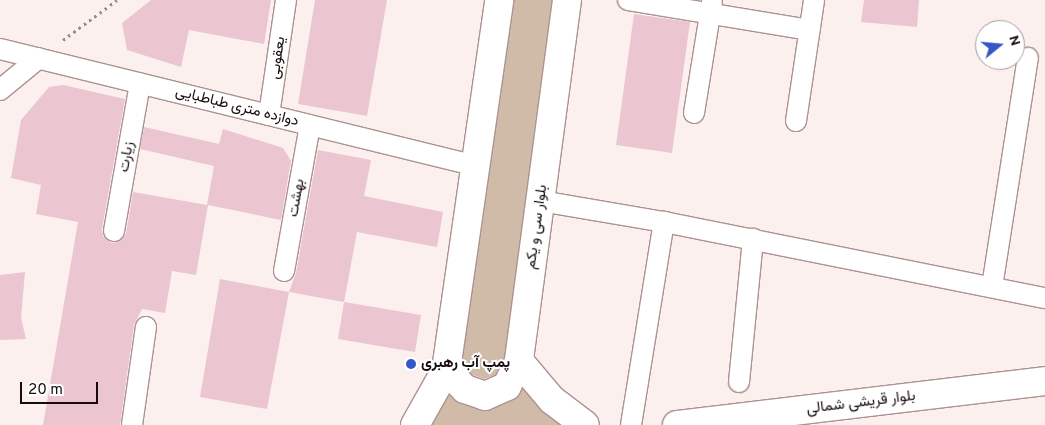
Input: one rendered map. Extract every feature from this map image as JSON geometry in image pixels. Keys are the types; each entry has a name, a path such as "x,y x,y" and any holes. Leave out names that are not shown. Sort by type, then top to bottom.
{"main road":[{"path":"415,425 446,370 499,0"},
{"name":"بلوار سی و یکم","path":"446,370 466,389 485,396 507,386 519,361 567,0"},
{"path":"519,361 552,400 585,425"},
{"name":"بلوار قریشی شمالی","path":"677,425 1045,381"}],"street":[{"name":"یعقوبی","path":"269,115 286,0"},
{"path":"628,0 711,7 810,30"},
{"path":"796,121 814,0"},
{"path":"694,113 711,7"},
{"name":"دوازده متری طباطبایی","path":"0,49 474,165"},
{"path":"0,90 39,58"},
{"path":"992,287 1028,58"},
{"name":"زیارت","path":"114,231 140,83"},
{"name":"بهشت","path":"284,271 310,125"},
{"path":"540,201 753,239 1045,298"},
{"path":"631,425 664,222"},
{"path":"739,382 753,239"},
{"path":"132,425 146,327"}],"path":[{"path":"39,58 117,0"}],"shaded area":[{"path":"509,0 559,0 512,348 501,373 484,379 470,374 462,358 460,337"},
{"path":"520,376 572,425 421,425 448,384 479,403"}],"building":[{"path":"151,0 271,0 264,44 189,30 181,67 127,50 122,23"},
{"path":"315,0 387,0 367,116 298,104"},
{"path":"864,0 919,0 917,27 861,22"},
{"path":"634,14 690,22 672,153 616,145"},
{"path":"63,85 125,99 102,229 103,236 111,243 118,242 126,234 133,192 207,205 214,166 140,149 144,127 219,144 223,129 283,148 291,161 281,220 208,205 196,275 172,271 165,313 142,309 134,325 120,425 43,425 78,222 36,214 41,185 11,178 21,120 49,87"},
{"path":"318,150 371,160 364,196 443,212 437,247 357,232 344,302 289,292 296,273"},
{"path":"25,272 21,318 26,339 0,340 0,275"},
{"path":"220,279 289,292 267,409 200,397"},
{"path":"344,302 421,315 415,352 338,339"}],"place":[{"name":"پمپ آب رهبری","path":"411,364"}]}
